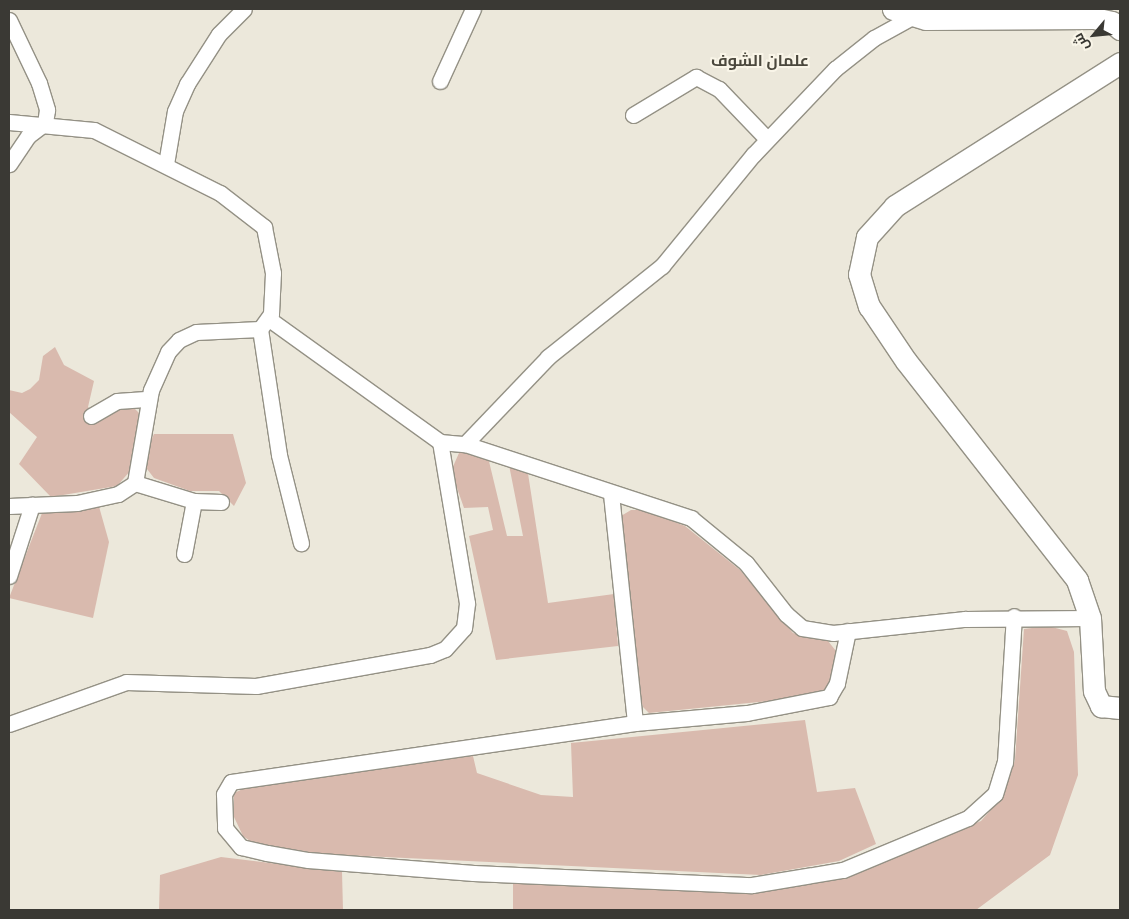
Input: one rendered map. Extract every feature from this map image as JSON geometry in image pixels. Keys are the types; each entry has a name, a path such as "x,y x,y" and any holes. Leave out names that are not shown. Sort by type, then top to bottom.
{"street":[{"path":"166,164 176,110 187,84 219,34 244,9"},
{"path":"440,81 473,9"},
{"path":"893,9 912,17 1094,18 1120,27"},
{"path":"465,444 548,358 662,266 767,139 849,57 912,17"},
{"path":"9,20 39,83 47,110 45,123 28,136 9,164"},
{"path":"1120,63 900,202 871,230 859,264 861,286 874,316 1070,570 1090,618 1094,691 1101,706 1120,708"},
{"path":"633,115 696,77 719,89 767,139"},
{"path":"9,122 45,123 94,130 166,164 237,204 264,227 273,273 264,324 279,455 301,544"},
{"path":"9,506 77,503 118,494 135,483 148,398 164,359 179,340 196,332 264,324 440,442 465,444 611,494 677,513 704,527 746,563 786,614 802,628 822,632 1014,616 1090,618"},
{"path":"90,416 117,401 148,398"},
{"path":"9,724 126,682 256,686 430,655 445,649 464,628 467,603 440,442"},
{"path":"135,483 194,501 221,502"},
{"path":"611,494 635,723"},
{"path":"184,554 194,501"},
{"path":"9,576 32,505"},
{"path":"848,631 836,689 829,697 747,713 635,723 231,782 224,794 226,828 241,847 267,853 308,860 473,873 742,885 843,870 968,818 995,794 1005,762 1014,616"}],"shaded area":[{"path":"55,347 64,365 94,381 88,407 98,415 112,407 131,405 139,413 131,470 117,486 51,497 19,464 37,437 9,412 9,390 22,393 30,389 39,380 43,356"},
{"path":"154,434 233,434 246,483 234,506 219,491 190,491 154,478 147,469 146,451"},
{"path":"471,448 487,453 507,536 523,536 508,460 527,467 548,603 614,594 618,646 496,660 469,536 493,530 488,507 464,508 451,471 459,453"},
{"path":"98,503 109,542 93,618 9,598 44,508"},
{"path":"631,510 644,510 685,526 740,570 793,633 828,641 836,651 836,665 832,681 820,696 649,713 643,707 633,668 621,516"},
{"path":"1048,626 1067,631 1074,652 1078,775 1050,855 976,910 513,910 513,882 748,892 846,877 981,821 1003,796 1015,760 1024,629"},
{"path":"805,720 817,792 855,788 876,844 839,861 761,875 322,854 253,843 243,836 234,817 234,793 258,782 473,756 477,773 541,795 573,797 571,743"},
{"path":"221,857 342,872 343,910 159,910 160,875"}],"district":[{"name":"علمان الشوف","path":"760,60"}]}
